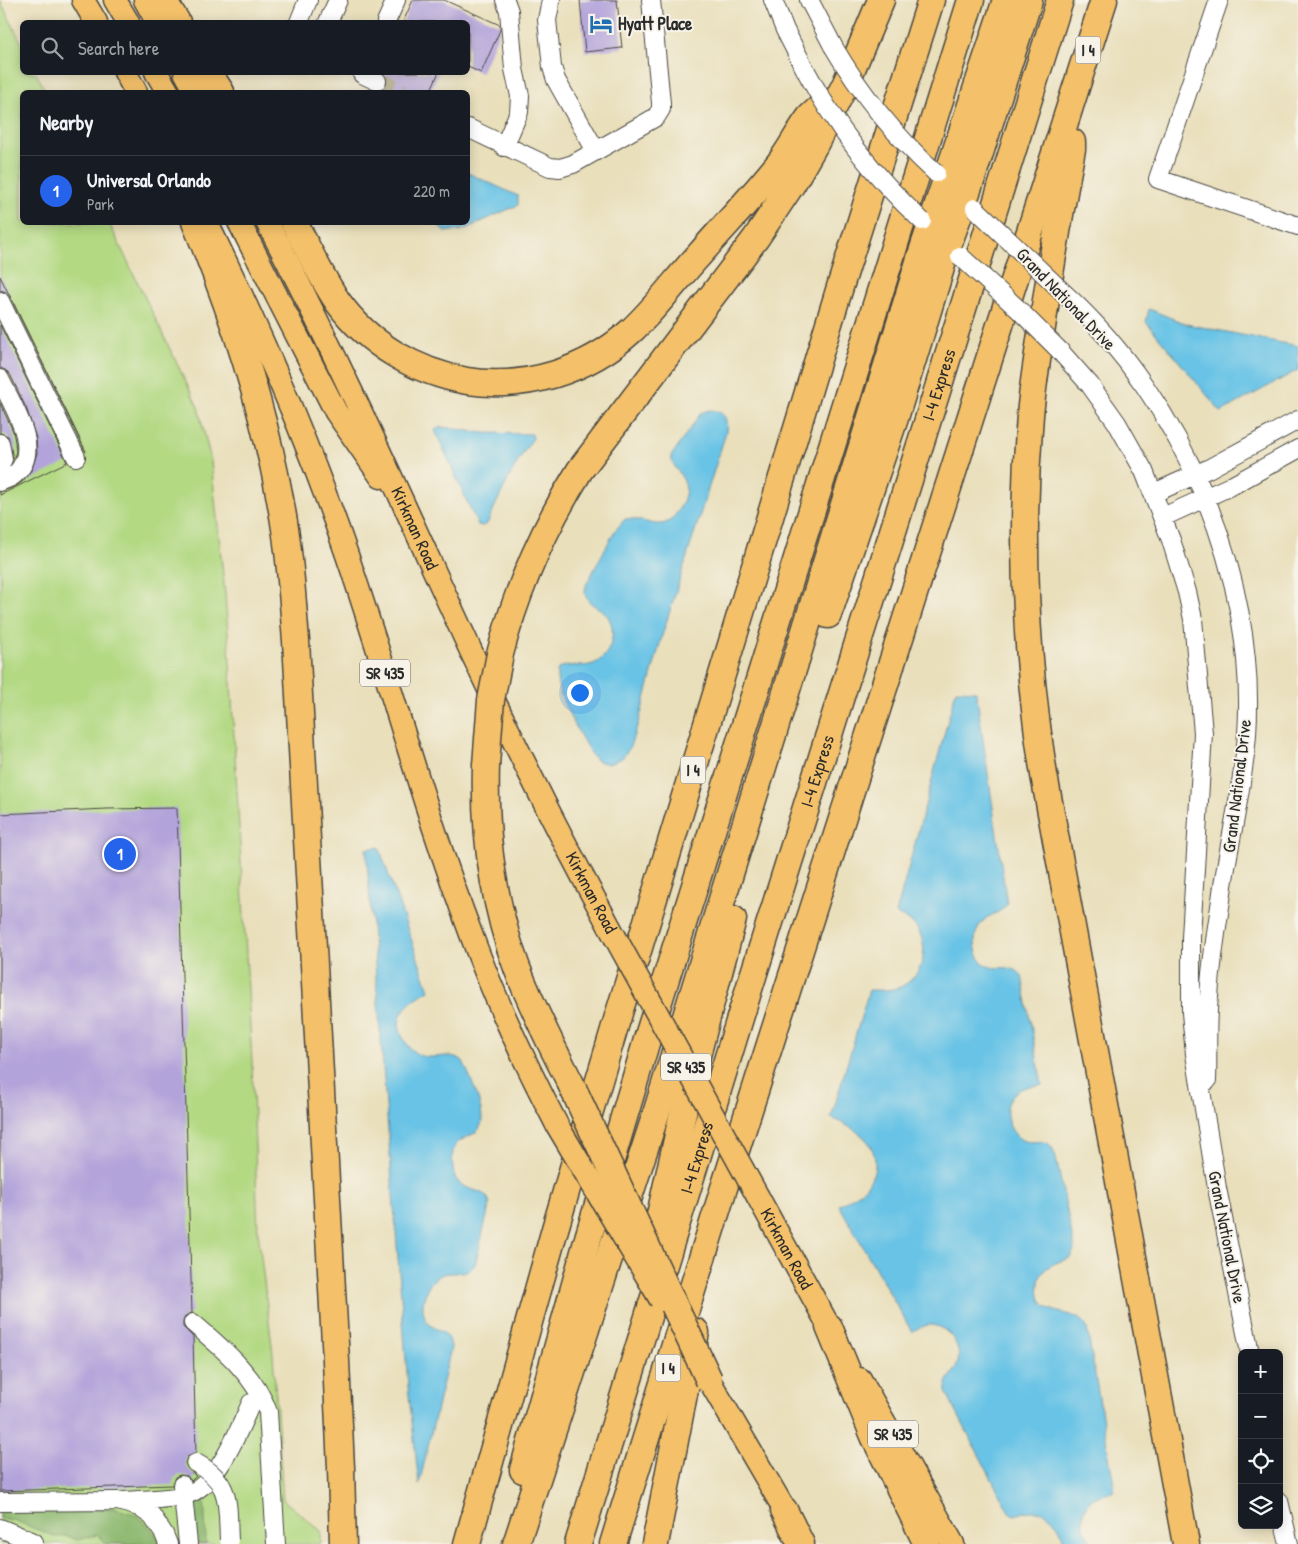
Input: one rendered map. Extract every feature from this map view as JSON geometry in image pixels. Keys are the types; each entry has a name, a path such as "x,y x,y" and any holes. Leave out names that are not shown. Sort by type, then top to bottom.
{"highway":[{"path":"163,0 176,20"},
{"path":"709,1380 527,992 515,961 502,916 488,836 485,796 492,700 500,654 511,615 530,564 550,522 569,488 593,453 761,231 792,184 846,83 881,0"},
{"name":"I 4","path":"466,1544 547,1254 616,1023 843,279 931,0"},
{"path":"502,1544 566,1315 649,1033 971,0"},
{"path":"611,1436 676,1143 703,1030 735,911 805,683 895,418 940,238 955,191 1006,0"},
{"path":"955,191 1029,0"},
{"name":"I-4 Express","path":"578,1544 746,998 1060,0"},
{"name":"I 4","path":"613,1544 723,1191 1104,0"},
{"path":"210,75 220,90"},
{"path":"296,225 327,284 344,309 367,334 393,353 430,371 468,381 512,383 546,377 570,369 612,347 637,325 767,178 796,141 810,117 846,83"},
{"path":"1072,101 1072,150 1054,244 1030,415 1025,546 1025,591 1029,656 1044,775 1186,1544"},
{"path":"196,225 225,295 255,390 274,470 289,562 296,641 329,1228 340,1441 343,1544"},
{"path":"516,1544 654,1120 916,271 940,238"},
{"path":"655,1544 723,1191"},
{"path":"829,1327 874,1436 927,1544"},
{"path":"784,1510 801,1544"}],"main road":[{"path":"83,0 95,20"},
{"path":"115,0 127,20"},
{"path":"145,0 156,20"},
{"path":"127,75 135,90"},
{"path":"158,75 167,90"},
{"path":"187,75 195,90"},
{"name":"SR 435","path":"208,225 260,333 311,456 353,573 441,851 490,984 518,1048 557,1125 784,1510 806,1544"},
{"path":"241,225 336,412 401,507 421,542"},
{"name":"Kirkman Road","path":"268,225 354,396 503,720 571,854 829,1327 886,1422 953,1544"}],"street":[{"path":"301,20 308,0"},
{"path":"329,20 338,0"},
{"path":"387,20 396,0"},
{"path":"504,147 519,112 520,96 514,69 509,11 505,0"},
{"path":"551,0 547,20 552,68 556,80 596,151"},
{"path":"470,129 545,166 555,168 569,166 656,117 661,109 651,0"},
{"name":"Grand National Drive","path":"773,0 785,30 827,109 858,152 892,191 940,238 1030,320 1090,385 1117,423 1138,458 1163,517 1182,575 1193,619 1203,733 1191,928 1191,1013 1195,1054 1217,1188 1249,1349"},
{"name":"Grand National Drive","path":"809,0 833,46 858,86 881,117 912,150 1066,294 1107,338 1140,380 1174,433 1205,499 1221,542 1234,588 1244,644 1247,674 1247,733 1236,818 1221,898 1209,997 1207,1121"},
{"path":"1219,0 1158,179 1298,226"},
{"path":"0,301 73,456 0,313"},
{"path":"0,379 25,432 27,451 23,464 14,476 0,482"},
{"path":"1154,493 1194,476 1298,420"},
{"path":"0,443 3,459 0,465"},
{"path":"1163,517 1233,486 1298,449"},
{"path":"193,1323 223,1349 253,1383 263,1399 268,1412 276,1544"},
{"path":"0,1502 118,1501 201,1487 216,1470 234,1439 251,1403"},
{"path":"196,1463 217,1477 224,1488 227,1504 229,1542"},
{"path":"182,1490 188,1544"},
{"path":"118,1501 139,1507 152,1516 168,1544"},
{"path":"1283,1520 1288,1544"},
{"path":"0,1528 34,1542"}],"green space":[{"path":"0,0 20,40 20,75 37,75 45,90 20,90 20,225 110,225 198,407 211,461 229,646 252,1062 258,1232 273,1354 283,1500 321,1531 321,1544 0,1544"},
{"path":"204,1494 206,1544 196,1544 194,1497"},
{"path":"110,1508 128,1512 141,1519 162,1544 107,1544 97,1535 77,1540 66,1536 56,1537 13,1520 0,1518 0,1510"}],"water":[{"path":"470,174 518,196 518,205 463,230 444,232 439,225 470,225"},
{"path":"1149,309 1186,324 1298,346 1298,370 1221,412 1146,322"},
{"path":"709,410 717,411 725,418 725,433 662,636 639,721 629,749 622,758 609,764 597,761 590,753 562,699 557,677 558,669 565,666 593,664 608,649 612,635 610,620 604,612 587,598 585,592 586,585 614,532 625,519 662,524 668,522 674,516 683,502 686,487 684,480 673,464 671,456 701,413"},
{"path":"442,427 484,433 532,434 533,438 502,491 487,524 478,525 467,502 435,430"},
{"path":"956,690 976,691 1007,904 980,925 975,939 976,950 982,962 987,966 1011,968 1022,976 1042,1085 1024,1088 1013,1095 1009,1101 1007,1115 1012,1130 1022,1140 1046,1143 1052,1148 1056,1158 1074,1245 1070,1258 1050,1266 1040,1277 1039,1295 1043,1304 1057,1312 1074,1316 1082,1321 1087,1328 1114,1485 1114,1491 1093,1498 1084,1510 1084,1528 1093,1544 1064,1544 1058,1525 1043,1512 1030,1511 1014,1515 1009,1512 946,1392 948,1382 959,1356 954,1340 946,1331 933,1325 912,1332 839,1205 857,1194 867,1185 875,1166 875,1157 872,1148 862,1135 831,1118 869,990 888,990 900,987 914,976 922,961 924,952 921,935 912,923 896,914"},
{"path":"379,847 429,990 408,1005 403,1011 399,1024 401,1032 408,1046 419,1055 427,1057 448,1056 463,1061 476,1093 482,1119 478,1130 463,1139 454,1148 452,1157 453,1169 459,1183 483,1193 490,1203 475,1265 463,1272 449,1273 436,1278 430,1284 425,1295 423,1309 427,1321 447,1336 451,1348 419,1485 408,1386 366,849"}],"building":[{"path":"413,0 444,0 500,25 500,30 481,73 470,68 470,20 404,20"},
{"name":"Hyatt Place","path":"580,0 617,0 622,48 585,52"},
{"path":"384,75 438,75 431,90 383,90 387,80"},
{"path":"0,276 10,296 0,290"},
{"path":"0,325 67,462 0,495 0,492 22,482 32,469 37,453 36,438 27,410 10,374 0,368"},
{"path":"0,403 13,431 16,452 13,459 8,436 0,433"},
{"path":"177,808 192,1313 185,1316 183,1327 193,1337 196,1453 187,1457 185,1463 187,1468 196,1476 191,1481 187,1476 180,1475 175,1477 172,1485 0,1491 0,814"}],"tunnel":[{"path":"377,81 398,90"}],"place":[{"name":"Hyatt Place","path":"601,24"},
{"name":"Universal Orlando","path":"120,854"}]}
